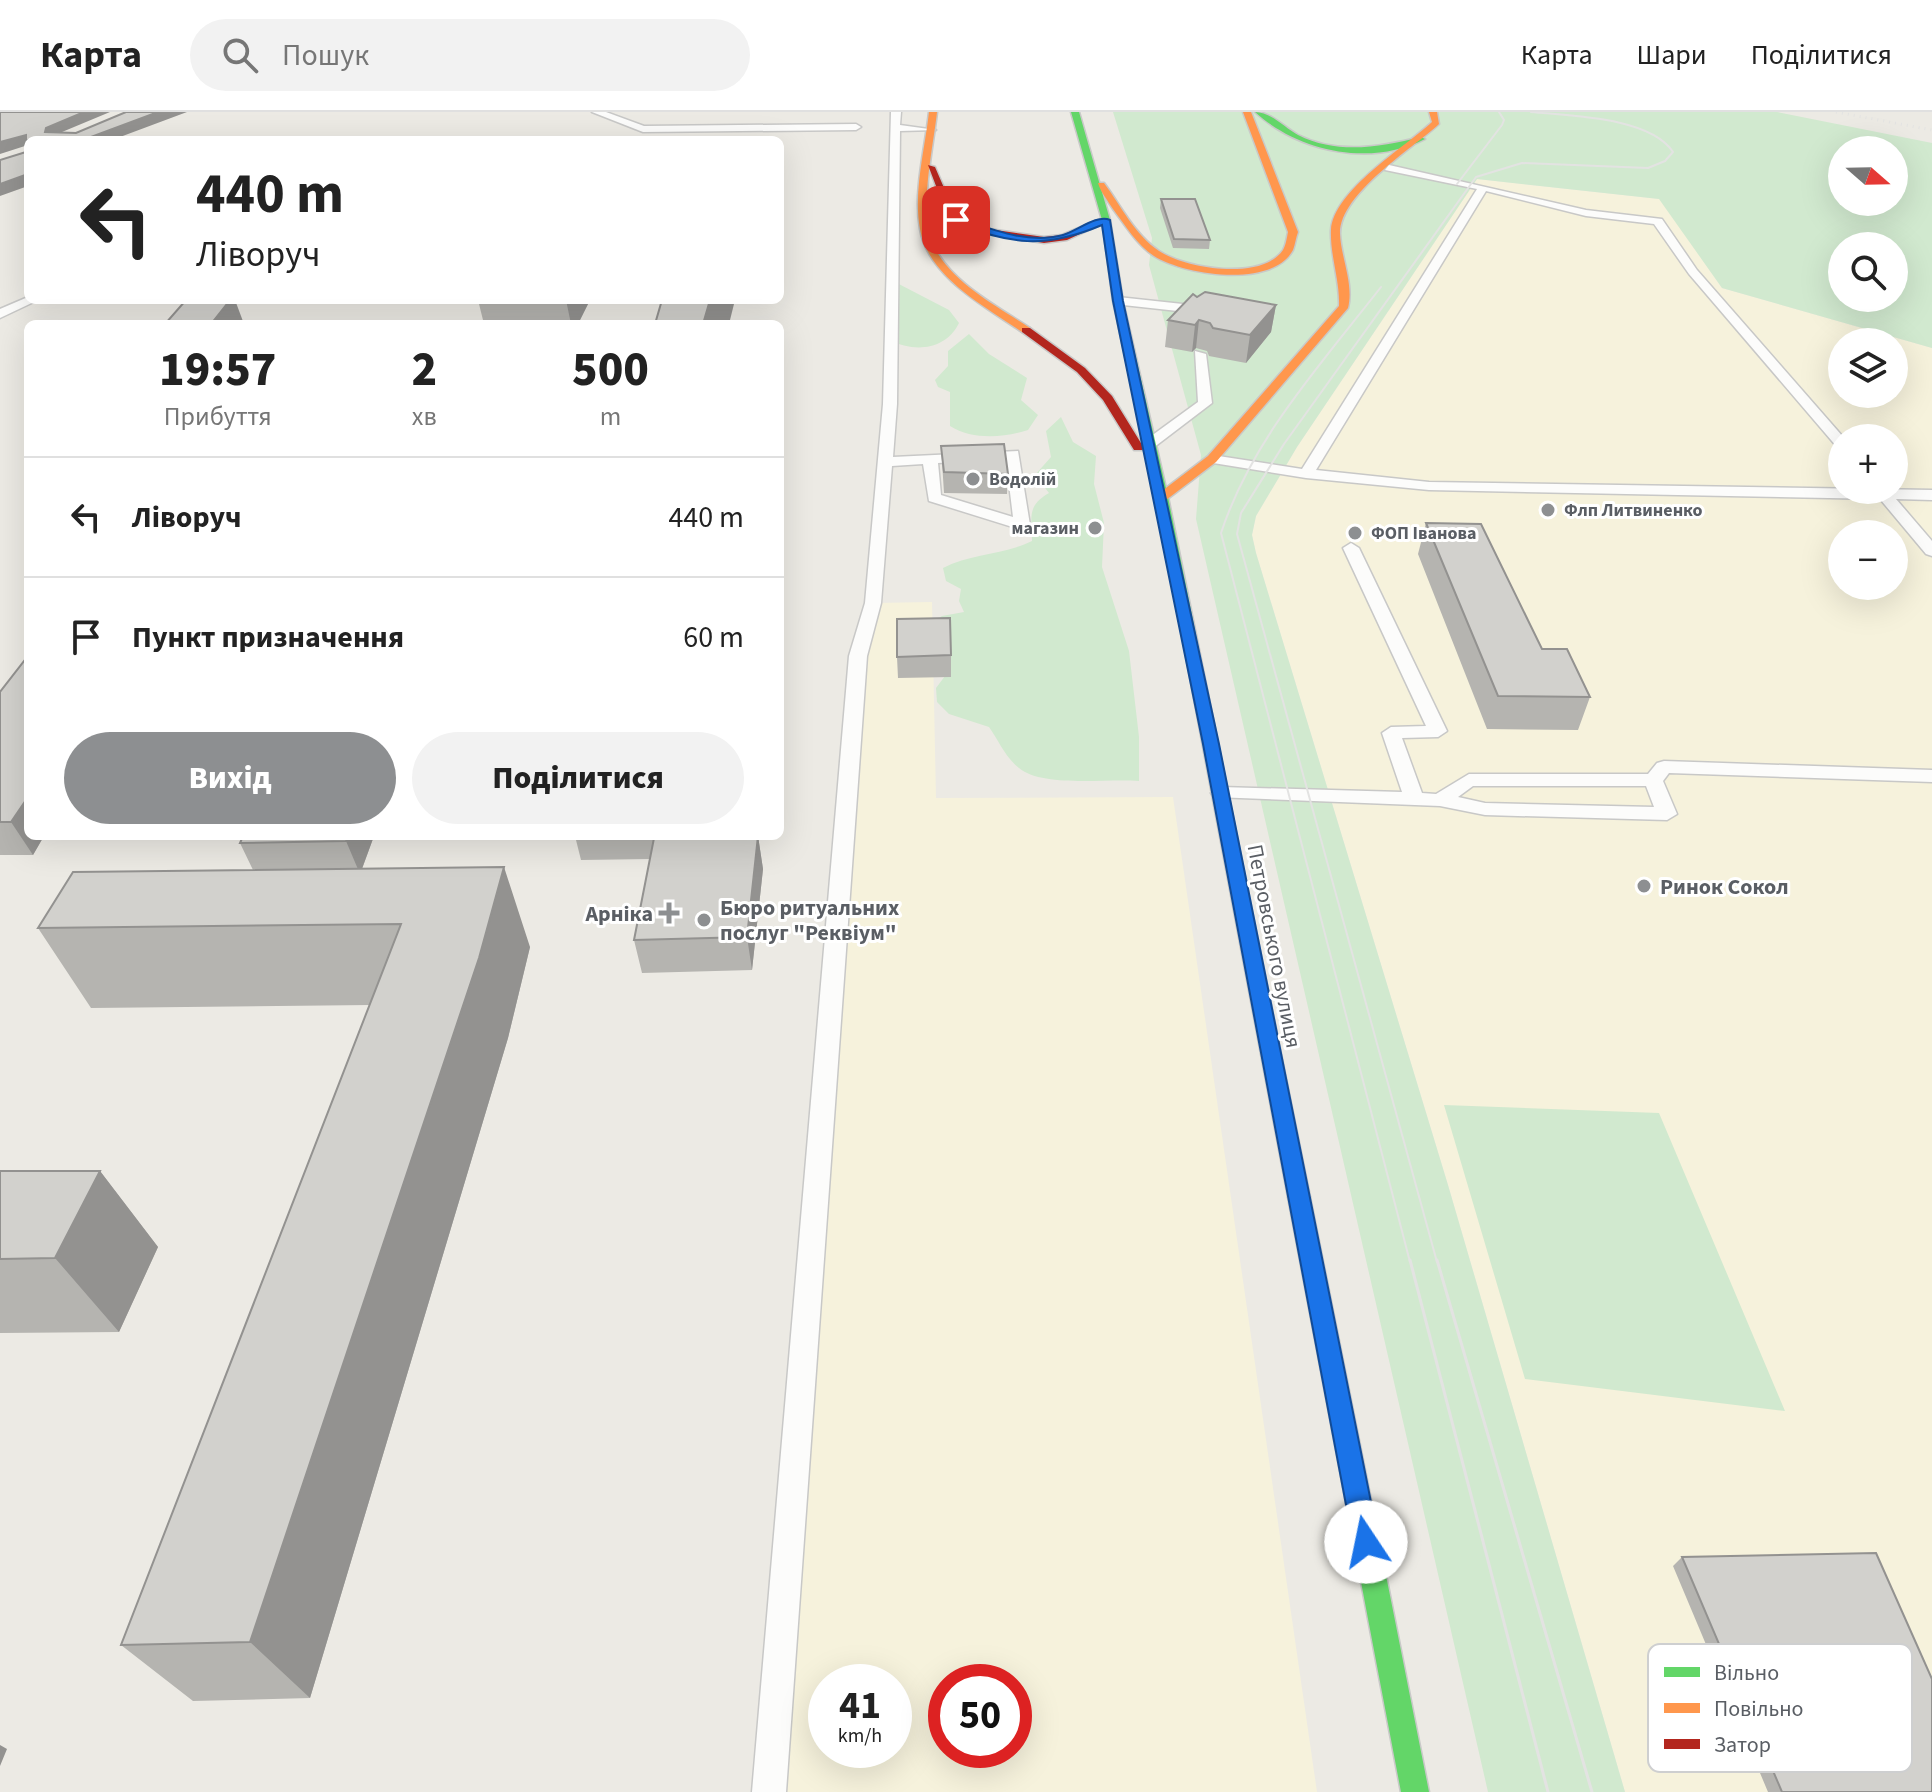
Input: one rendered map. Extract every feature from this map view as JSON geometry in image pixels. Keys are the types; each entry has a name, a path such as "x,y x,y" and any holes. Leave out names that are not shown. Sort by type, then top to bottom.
{"main road":[{"path":"1258,112 1296,140 1322,146 1376,150 1424,138"},
{"path":"1093,174 1156,253 1169,260 1200,269 1228,271 1277,263 1292,248 1293,232 1258,112"},
{"path":"932,121 924,230 946,270 1081,370 1108,398 1130,433 1162,497 1212,459 1344,306 1346,279 1335,228 1339,212 1352,195 1424,138 1436,122 1433,112"},
{"name":"Петровського вулиця","path":"1075,114 1106,220 1118,301 1162,497 1221,793 1415,1792"},
{"path":"931,167 950,212 972,229 1044,240 1064,238 1106,220"}],"lane":[{"path":"597,112 643,129 856,127"},
{"path":"752,129 756,112"},
{"path":"769,1792 858,656 873,603 890,404 895,120 932,121"},
{"path":"1389,168 1483,187 1586,213 1658,221 1693,272 1828,428"},
{"path":"1306,474 1483,187"},
{"path":"1118,301 1192,309 1194,317"},
{"path":"0,314 24,304"},
{"path":"1148,445 1205,403 1200,354"},
{"path":"885,462 930,457 1013,454 1022,525 934,498 930,457"},
{"path":"1212,459 1306,474 1429,486 1828,491"},
{"path":"1908,494 1932,495"},
{"path":"1893,504 1932,551"},
{"path":"1351,548 1438,731 1391,733 1414,799"},
{"path":"1440,800 1469,780 1653,780 1664,767 1932,776"},
{"path":"1221,793 1440,800 1485,809 1667,814 1653,780"}],"shaded area":[{"name":"Ринок Сокол","path":"1477,179 1660,199 1722,288 1862,328 1828,328 1828,408 1908,408 1908,341 1932,348 1932,1792 1625,1792 1448,1185 1252,535 1256,516 1297,447"},
{"path":"932,602 936,798 1173,797 1317,1792 769,1792 858,656 873,603"}],"green space":[{"path":"1113,112 1777,112 1897,136 1828,136 1828,216 1908,216 1908,138 1932,143 1932,348 1908,341 1908,328 1862,328 1722,288 1659,199 1477,179 1297,447 1256,516 1252,535 1448,1185 1625,1792 1488,1792 1196,519 1201,455 1149,265 1152,238"},
{"path":"893,281 949,310 959,323 953,332 938,344 929,346 909,347 890,340"},
{"path":"969,334 989,354 1027,378 1021,400 1038,415 1028,430 988,436 968,434 950,426 950,392 938,387 935,380 948,366 948,351"},
{"path":"1061,417 1073,442 1096,456 1094,484 1104,523 1102,567 1129,651 1139,737 1139,781 1059,780 1030,774 1010,759 989,727 949,714 937,702 936,688 945,676 927,626 942,616 964,612 959,601 961,589 946,581 943,568 1032,541 1034,508 1049,493 1035,475 1051,457 1046,431"},
{"path":"1444,1105 1659,1113 1785,1411 1525,1379"}],"building":[{"path":"0,112 84,112 46,128 45,132 76,133 126,112 158,112 94,136 26,135 0,142"},
{"path":"24,153 24,175 0,184 0,160"},
{"path":"1161,199 1195,199 1210,240 1174,239"},
{"path":"1205,292 1276,305 1250,335 1213,328 1210,323 1199,320 1195,325 1168,320 1193,294 1197,297"},
{"path":"182,304 227,304 214,320 168,320"},
{"path":"661,304 709,304 704,320 656,320"},
{"path":"1004,444 1008,474 944,472 941,446"},
{"path":"1426,523 1481,524 1542,649 1567,649 1590,697 1498,696"},
{"path":"950,618 951,655 897,657 897,619"},
{"path":"24,661 24,803 11,822 0,822 0,692"},
{"path":"241,840 346,840 346,841 240,843"},
{"name":"Бюро ритуальних послуг \"Реквіум\"","path":"654,840 758,840 747,937 634,940"},
{"path":"504,867 479,958 250,1642 121,1645 401,924 38,928 73,872"},
{"path":"0,1171 100,1171 55,1258 0,1259"},
{"path":"1876,1553 1932,1679 1932,1792 1782,1792 1773,1772 1912,1772 1912,1644 1719,1644 1682,1557"}],"tram line":[{"path":"1457,184 1502,125 1504,120 1499,112"},
{"path":"1437,1262 1237,534 1241,513 1284,444 1476,177 1522,163 1648,168 1665,161 1673,152 1662,140 1628,125 1587,117 1531,112"},
{"path":"1381,287 1269,434 1234,499 1221,533 1410,1262"},
{"path":"1410,1260 1548,1792"},
{"path":"1437,1260 1592,1792"}],"railway":[{"path":"1836,112 1932,130"}],"traffic: fast":[{"path":"1075,112 1106,220 1118,301 1162,497 1299,1197"},
{"path":"1259,112 1298,138 1336,149 1376,149 1421,139"},
{"path":"1366,1540 1415,1792"}],"traffic: slow":[{"path":"933,112 924,201 924,228 928,244 950,273 1026,330"},
{"path":"1101,185 1140,238 1156,253 1171,261 1213,271 1236,272 1276,262 1288,250 1293,232 1247,112"},
{"path":"1162,497 1212,459 1344,306 1344,284 1336,242 1336,225 1341,212 1364,184 1436,122 1433,112"},
{"path":"1299,1197 1366,1540"}],"traffic: jam":[{"path":"931,167 950,212 972,229 1044,240 1064,238 1106,220"},
{"path":"1026,330 1081,370 1108,398 1138,448"}],"place":[{"name":"Водолій","path":"973,479"},
{"name":"Флп Литвиненко","path":"1548,510"},
{"name":"магазин","path":"1095,528"},
{"name":"ФОП Іванова","path":"1355,533"},
{"name":"Ринок Сокол","path":"1644,886"},
{"name":"Арніка","path":"669,913"},
{"name":"Бюро ритуальних послуг \"Реквіум\"","path":"704,920"}],"route":[{"path":"956,220 972,229 994,235 1044,240 1064,238 1106,220 1118,301 1162,497 1366,1542"}]}
